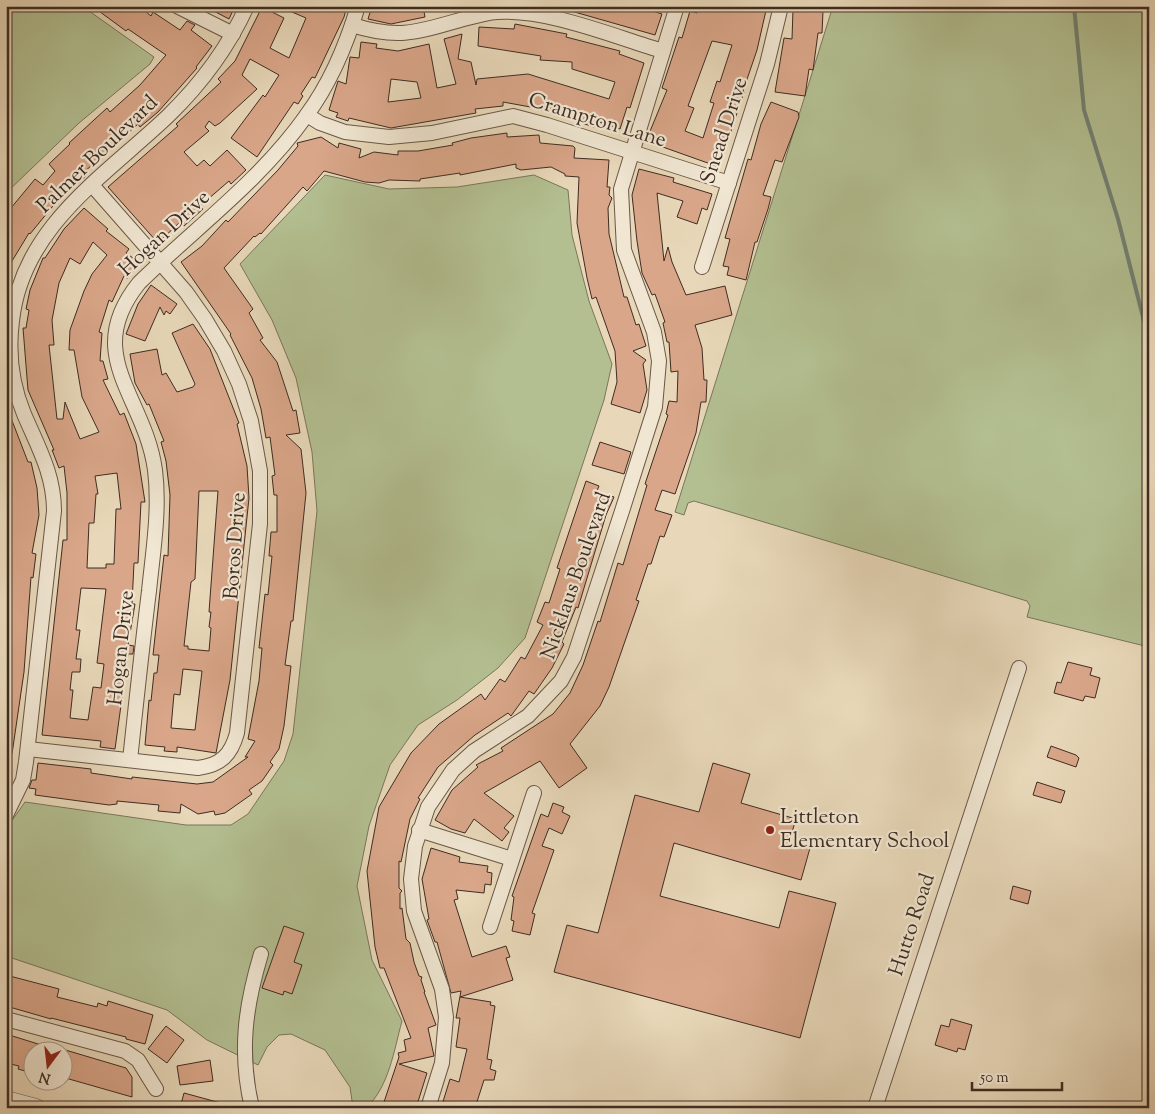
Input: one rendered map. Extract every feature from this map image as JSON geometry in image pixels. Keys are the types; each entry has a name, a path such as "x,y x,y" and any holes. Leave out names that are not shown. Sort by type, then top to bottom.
{"street":[{"path":"177,6 233,34"},
{"name":"Palmer Boulevard","path":"6,815 22,780 28,748 54,497 48,467 24,413 16,387 11,353 12,320 21,282 42,237 92,185 190,93 211,68 233,34 247,6"},
{"name":"Hogan Drive","path":"130,760 156,527 157,490 152,453 144,426 118,368 114,353 114,334 117,321 128,296 160,262 267,164 307,116 335,63 352,25 358,6"},
{"name":"Nicklaus Boulevard","path":"428,1108 442,1063 446,1017 442,989 414,911 412,862 419,830 436,793 454,770 474,752 534,711 550,694 568,669 638,462 658,392 659,361 654,332 628,264 623,242 622,189 631,152 677,6"},
{"name":"Snead Drive","path":"702,267 767,64 781,6"},
{"path":"352,25 376,32 402,34 482,14 521,12 546,16 663,51"},
{"name":"Crampton Lane","path":"307,116 345,132 389,137 432,133 513,116 729,183"},
{"name":"Boros Drive","path":"28,748 198,768 212,766 226,759 233,747 237,733 260,524 261,491 258,452 239,384 224,351 206,319 160,262 92,185"},
{"name":"Hutto Road","path":"875,1108 1018,668"},
{"path":"490,927 534,794"},
{"path":"419,830 512,860"},
{"path":"252,1108 247,1085 246,1025 249,993 261,954"},
{"path":"6,1019 125,1052 138,1060 156,1089"},
{"path":"6,1100 28,1107"}],"green space":[{"path":"6,6 82,6 154,57 150,64 79,123 6,193"},
{"path":"833,6 1149,6 1149,647 1027,617 1030,606 1027,601 694,501 688,503 684,515 675,512"},
{"path":"325,175 389,189 457,187 534,175 568,190 572,235 589,301 612,364 604,400 525,638 498,668 457,700 418,725 390,765 369,826 357,886 372,960 402,1021 390,1068 380,1090 366,1108 353,1108 350,1087 325,1050 291,1034 279,1035 267,1047 258,1065 207,1040 167,1010 6,956 6,829 25,802 186,825 231,825 248,814 284,761 293,734 317,511 312,452 296,378 272,320 240,264"}],"building":[{"path":"92,6 139,6 151,16 153,12 180,30 187,21 195,25 191,30 212,46 197,68 158,112 140,127 138,124 83,173 86,176 68,192 66,190 29,233 6,271 6,214 35,179 43,185 55,171 49,164 69,143 107,108 110,112 140,85 166,55 128,29 126,31"},
{"path":"204,6 235,6 229,19"},
{"path":"278,6 347,6 344,17 315,78 312,77 301,94 303,96 298,104 294,102 257,157 231,138 263,95 265,97 279,75 250,59 242,75 257,89 220,123 215,126 209,121 205,127 209,131 184,152 197,166 204,160 210,166 227,150 246,170 231,184 229,181 200,206 203,209 184,226 180,222 158,243 108,187 178,126 176,124 221,82 218,79 235,61 262,7 284,18 270,48 289,58 306,18"},
{"path":"372,6 423,6 425,17 391,24 368,19"},
{"path":"565,6 637,6 662,14 655,35 564,9"},
{"path":"697,6 767,6 757,50 719,167 646,141 667,90 662,88 679,37 682,38 690,11 697,13","holes":["712,41 732,45 720,82 717,81 710,102 714,103 703,138 685,131 694,108 688,106"]},
{"path":"793,9 823,11 822,33 818,33 813,70 809,69 805,96 775,92 784,38 792,39"},
{"path":"515,24 567,34 566,37 620,51 619,54 644,63 630,108 627,107 620,129 596,121 594,127 536,108 503,102 503,106 475,109 476,113 391,128 349,118 348,121 336,117 338,113 329,110 338,81 346,84 350,57 359,58 361,42 377,44 376,48 398,51 429,44 437,88 456,84 444,39 462,34 458,59 471,62 476,85 477,79 528,74 609,99 615,82 572,69 572,62 540,60 541,56 478,46 479,27 514,29","holes":["391,79 417,82 421,98 388,102"]},
{"path":"771,102 798,112 799,117 782,162 775,160 763,195 771,197 757,242 755,242 746,280 727,275 729,267 723,266 730,239 725,238 748,159 751,160 761,124"},
{"path":"507,133 507,137 539,135 540,143 573,146 575,148 574,158 609,160 607,187 610,187 609,195 612,198 608,208 609,234 624,297 627,297 636,325 639,324 646,346 633,351 646,360 643,364 647,390 640,413 611,404 617,382 615,351 596,297 592,299 587,278 577,223 579,177 565,176 565,174 551,167 521,170 516,168 516,164 460,175 460,173 420,179 420,181 389,180 379,183 365,182 324,171 307,191 303,187 261,234 254,236 224,268 253,309 249,313 263,338 260,340 277,362 293,411 296,410 300,433 286,435 301,449 306,493 293,621 291,621 285,665 291,666 284,726 279,749 270,762 273,765 262,781 249,790 252,794 225,813 215,815 214,811 198,814 181,804 180,813 158,811 159,805 117,801 117,804 109,805 35,795 36,789 29,788 32,780 36,780 38,763 91,769 91,773 132,779 132,777 197,784 213,782 248,757 245,757 255,741 248,739 259,681 262,648 259,648 265,594 268,595 272,556 269,556 271,532 277,532 277,495 274,495 272,476 275,475 270,437 266,438 261,409 252,378 231,334 181,262 202,246 226,220 228,222 278,170 298,146 297,143 321,137 338,148 339,143 361,149 359,158 374,152 398,155 398,151 418,151 453,145 452,143 471,138"},
{"path":"639,169 674,178 673,182 712,194 707,210 702,208 697,224 677,217 683,201 657,193 664,261 668,247 672,262 686,295 725,286 732,315 695,325 702,348 704,380 707,380 706,402 701,402 696,433 675,494 662,490 655,510 672,515 664,537 660,536 651,564 648,564 636,600 639,601 609,687 600,706 570,744 587,768 559,788 540,761 484,793 514,816 504,828 509,832 502,841 474,819 465,833 451,829 435,820 452,790 478,767 476,765 503,751 501,748 553,714 570,693 583,665 598,621 600,622 618,563 623,565 647,485 645,484 668,415 666,414 669,401 677,402 678,371 671,372 669,342 667,342 663,323 665,322 655,294 652,295 642,273 632,195"},
{"path":"84,208 108,229 106,231 129,249 126,253 140,263 127,279 124,276 112,302 109,300 99,332 102,333 100,361 103,361 108,379 103,380 120,415 124,413 136,444 145,502 141,502 138,563 134,563 132,604 135,604 128,645 134,646 133,654 128,654 115,749 100,747 101,741 42,735 63,540 67,540 67,493 64,466 59,468 52,450 54,450 28,390 23,328 26,328 29,310 26,309 30,290 43,258 45,258 64,229","holes":["93,242 107,255 92,274 84,291 70,330 69,350 74,350 82,397 99,432 80,439 65,402 63,419 57,419 49,345 54,345 52,320 59,283 70,258 80,264","117,473 121,509 116,509 114,564 106,564 106,568 87,568 89,523 94,523 96,494 98,494 95,476","81,588 106,589 97,663 104,664 101,688 93,687 88,720 70,718 73,690 70,690 72,672 80,672 81,659 76,659 80,630 76,630"]},
{"path":"151,285 177,304 170,314 166,311 164,315 160,307 145,341 126,334 138,304"},
{"path":"193,324 210,349 239,423 237,424 247,466 249,498 230,680 216,753 177,747 177,752 164,751 165,747 145,745 149,700 151,701 154,673 157,673 159,655 153,655 164,555 168,556 170,495 166,461 161,442 164,441 149,404 147,405 135,383 130,354 157,349 162,375 166,373 177,392 193,387 195,384 172,333","holes":["199,491 218,491 209,612 211,612 209,651 188,649 188,646 184,646 191,582 195,579","183,669 202,671 195,730 171,728 174,694 180,695"]},
{"path":"6,405 28,462 31,462 37,488 39,515 32,553 36,554 33,578 31,577 24,672 12,754 6,754"},
{"path":"600,442 631,452 624,474 592,465"},
{"path":"586,481 599,486 597,491 614,497 606,515 578,608 576,607 562,642 564,644 552,668 534,694 529,691 511,716 508,713 475,735 438,767 418,798 420,799 410,819 401,862 399,861 399,888 402,891 400,893 400,909 402,908 406,939 410,943 419,976 422,977 424,992 436,1025 428,1028 434,1056 399,1064 427,1073 416,1108 382,1108 399,1057 398,1053 406,1051 404,1040 411,1038 384,968 380,968 375,947 367,871 379,807 411,753 439,724 481,694 485,700 500,679 505,682 521,657 525,659 543,625 537,622 545,602 549,603 560,569 557,568"},
{"path":"1068,662 1092,668 1090,675 1100,678 1095,698 1085,696 1083,701 1054,693 1057,682 1061,683"},
{"path":"1051,746 1076,755 1079,758 1076,767 1047,757"},
{"path":"713,763 750,774 741,803 796,819 789,842 810,848 801,880 674,843 660,896 779,928 789,891 836,903 800,1038 554,972 567,925 598,933 635,795 699,812"},
{"path":"1037,782 1065,791 1061,803 1033,795"},
{"path":"553,803 564,807 562,812 570,816 562,834 549,828 542,846 554,850 532,913 535,914 530,935 512,931 514,921 511,920 514,897 512,896 541,814 548,817"},
{"path":"431,848 460,857 459,862 488,866 487,872 492,873 491,885 485,884 484,893 456,890 458,899 454,900 472,957 506,946 510,957 506,958 513,980 460,997 491,1002 490,1005 495,1006 487,1059 492,1060 490,1069 496,1071 494,1080 484,1080 475,1108 441,1108 450,1079 459,1082 467,1049 456,1047 460,1018 456,1018 461,991 451,993 437,942 435,942 427,920 429,919 422,879"},
{"path":"1013,886 1031,891 1028,904 1010,899"},
{"path":"284,926 304,933 294,962 302,965 292,994 284,991 283,995 262,988"},
{"path":"6,975 59,989 57,997 97,1007 98,1003 107,1006 108,1001 153,1015 145,1044 126,1039 126,1037 6,1006"},
{"path":"951,1019 972,1025 965,1050 958,1048 957,1052 935,1045 941,1025 949,1027"},
{"path":"166,1026 184,1040 167,1063 148,1049"},
{"path":"6,1034 32,1042 22,1042 22,1070 18,1069 19,1066 6,1063"},
{"path":"72,1052 126,1068 132,1077 132,1097 72,1080"},
{"path":"210,1060 213,1081 180,1085 177,1066"},
{"path":"184,1093 228,1105 227,1108 180,1108"}],"waterway":[{"path":"1074,6 1084,110 1118,219 1144,321 1149,331"}],"place":[{"name":"Littleton Elementary School","path":"770,830"}]}
